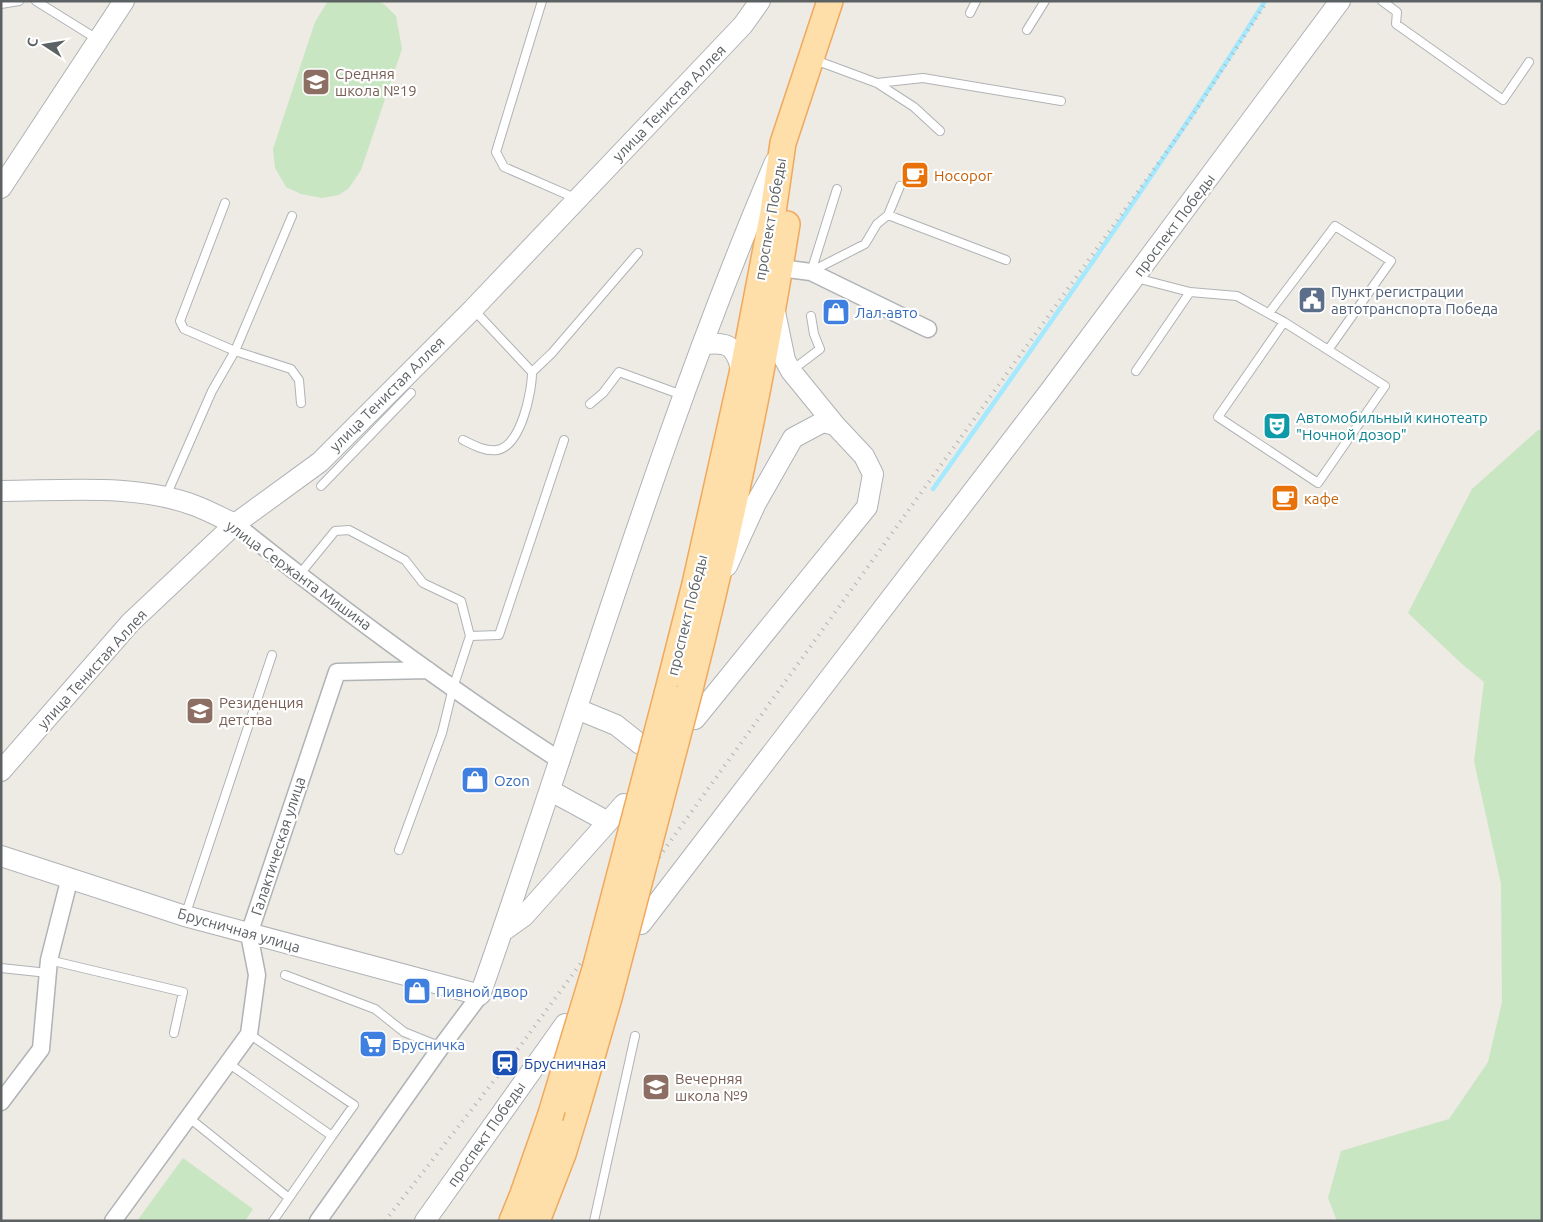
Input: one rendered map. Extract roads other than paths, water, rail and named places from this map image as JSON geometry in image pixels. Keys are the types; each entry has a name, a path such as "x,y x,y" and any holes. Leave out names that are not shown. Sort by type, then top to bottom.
{"main road":[{"name":"проспект Победы","path":"537,1221 563,1154 609,998 678,691 695,584 742,374 783,142 830,1"},
{"name":"проспект Победы","path":"512,1221 530,1178 550,1117 678,691 716,590 762,378 802,138 823,63 849,1"}],"street":[{"path":"1,188 124,1"},
{"name":"улица Тенистая Аллея","path":"1,771 130,623 235,524 326,468 473,308 743,25 760,1"},
{"name":"проспект Победы","path":"641,924 1043,400 1340,1"},
{"path":"318,1221 480,995 551,791 684,395 783,142"},
{"path":"780,268 811,272 928,329"},
{"path":"695,719 867,507 873,474 864,456 835,425 791,371 785,360 774,308"},
{"path":"702,345 714,343 730,346 739,356 742,374"},
{"path":"716,590 756,503 793,438 823,422 835,425"},
{"name":"улица Сержанта Мишина","path":"1,491 118,492 165,498 196,506 235,524 298,575 480,709 561,761"},
{"name":"Галактическая улица","path":"250,1034 257,975 249,934 337,672 428,670"},
{"path":"577,709 616,725 640,744"},
{"path":"551,791 608,822"},
{"path":"503,931 524,916 624,804"},
{"name":"Брусничная улица","path":"1,856 185,916 480,995"},
{"path":"1,1102 41,1048 48,966 70,878"},
{"name":"проспект Победы","path":"426,1221 564,1024"},
{"path":"112,1221 250,1034"}],"lane":[{"path":"1,4 19,1"},
{"path":"36,1 99,40"},
{"path":"542,1 496,152 504,167 577,199"},
{"path":"970,13 976,1"},
{"path":"1027,30 1044,1"},
{"path":"1382,1 1398,12 1396,24 1503,100 1529,62"},
{"path":"823,63 877,83 914,107 940,131"},
{"path":"877,83 923,78 1061,101"},
{"path":"811,272 865,244 877,224 888,215 900,186"},
{"path":"811,272 837,189"},
{"path":"225,203 180,321 184,329 235,352 291,369 299,380 301,403"},
{"path":"888,215 1006,260"},
{"path":"165,498 212,391 235,352 292,216"},
{"path":"1270,313 1335,226 1391,260 1328,350"},
{"path":"532,372 552,353 638,253"},
{"path":"1134,278 1190,292 1237,296 1270,313 1385,386 1318,484 1218,417 1284,322"},
{"path":"1136,371 1190,292"},
{"path":"463,440 479,447 496,450 506,447 518,432 532,384 532,372 473,308"},
{"path":"791,371 820,349 814,334 811,316"},
{"path":"590,404 603,393 619,372 684,395"},
{"path":"321,486 326,468 411,393"},
{"path":"470,636 499,635 564,440"},
{"path":"298,575 335,531 349,530 405,560 423,583 461,601 470,636 453,688 442,733 399,850"},
{"path":"185,916 272,655"},
{"path":"1,968 48,966 183,992 174,1033"},
{"path":"286,974 374,1009 404,1032 441,1047"},
{"path":"250,1034 354,1105 273,1221"},
{"path":"594,1221 635,1036"},
{"path":"228,1063 332,1136"},
{"path":"188,1117 289,1198"}],"waterway":[{"path":"933,489 1144,187 1265,1"}],"railway":[{"path":"659,857 1193,115 1267,1"},
{"path":"385,1221 507,1064 581,963"}],"place":[{"name":"Средняя школа №19","path":"316,82"},
{"name":"Носорог","path":"915,175"},
{"name":"Пункт регистрации автотранспорта Победа","path":"1312,300"},
{"name":"Лал-авто","path":"836,312"},
{"name":"Автомобильный кинотеатр \"Ночной дозор\"","path":"1277,426"},
{"name":"кафе","path":"1285,498"},
{"name":"Резиденция детства","path":"200,711"},
{"name":"Ozon","path":"475,780"},
{"name":"Пивной двор","path":"417,991"},
{"name":"Брусничка","path":"373,1044"},
{"name":"Брусничная","path":"505,1063"},
{"name":"Вечерняя школа №9","path":"656,1087"}]}
